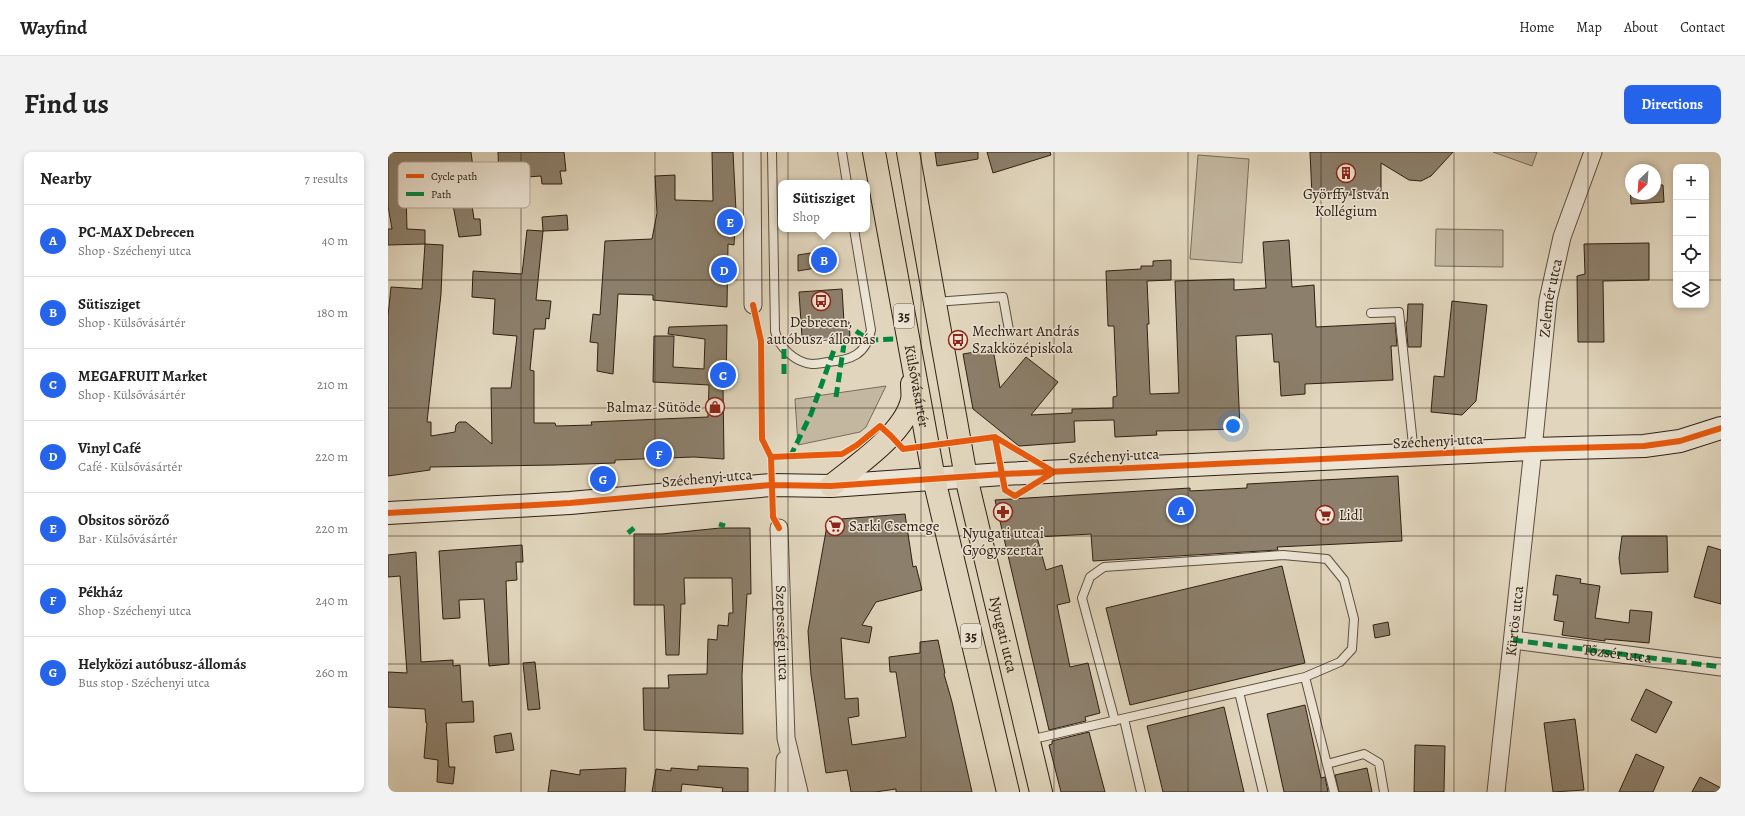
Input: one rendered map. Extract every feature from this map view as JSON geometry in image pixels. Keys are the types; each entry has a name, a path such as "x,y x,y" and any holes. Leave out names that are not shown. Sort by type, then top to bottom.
{"main road":[{"name":"Külsővásártér","path":"874,152 934,479"},
{"name":"35","path":"908,152 966,476"},
{"path":"831,486 866,459 891,436 899,426 912,400 913,363"},
{"name":"Nyugati utca","path":"966,476 1040,792"},
{"name":"Nyugati utca","path":"934,479 1008,792"}],"street":[{"path":"752,152 753,305"},
{"name":"Zelemér utca","path":"1533,449 1548,300 1562,237 1593,152"},
{"name":"Széchenyi utca","path":"388,513 570,502 771,486 831,486 966,476 1533,449 1644,446 1680,440 1721,428"},
{"name":"Kürtös utca","path":"1496,792 1533,449"},
{"name":"Szepességi utca","path":"779,528 786,738 784,792"},
{"name":"Tőzsér utca","path":"1513,640 1721,666"},
{"name":"Szepességi utca","path":"786,738 799,792"}],"lane":[{"path":"772,152 774,331 776,339 784,349 797,359 811,364 842,361 853,357 862,350 869,340 871,330 855,232"},
{"path":"842,152 847,180"},
{"path":"934,302 1003,297 1009,330"},
{"path":"1371,313 1399,312 1414,455"},
{"path":"1028,740 1115,721 1124,719 1305,677 1340,662 1352,649 1354,619 1344,580 1328,560 1283,555 1104,567 1090,577 1082,598 1115,721"},
{"path":"1305,677 1334,792"},
{"path":"1240,692 1263,792"},
{"path":"1124,719 1141,792"},
{"path":"1327,764 1364,754 1379,763 1384,792"}],"shaded area":[{"path":"1493,152 1537,152 1532,166"},
{"path":"1198,155 1249,159 1242,263 1190,259"},
{"path":"1436,229 1503,230 1503,267 1435,266"},
{"path":"886,386 866,427 860,432 798,445 795,399"}],"building":[{"path":"388,152 471,152 472,162 398,162 398,208 406,208 407,229 425,230 425,244 388,245 388,229 392,229 388,206"},
{"path":"498,152 564,152 566,171 560,171 562,184 542,184 541,176 530,177 530,162 498,162"},
{"path":"712,152 733,152 736,211 734,245 728,244 727,307 653,300 653,295 618,294 613,374 597,371 598,343 590,342 593,314 600,315 605,241 652,239 657,213 655,176 675,175 675,200 713,201"},
{"path":"935,152 978,152 978,159 937,166"},
{"path":"987,152 1050,152 1051,155 993,173"},
{"name":"Györffy István Kollégium","path":"1310,152 1453,152 1431,176 1421,181 1409,180 1381,163 1381,194 1312,196"},
{"path":"1661,185 1663,185 1664,202 1631,204 1631,200 1661,200"},
{"path":"454,208 472,208 474,219 480,219 481,235 459,237"},
{"path":"567,215 568,230 543,231 542,217"},
{"path":"527,230 543,231 536,300 551,301 549,319 546,318 545,329 534,329 530,370 534,371 534,423 555,423 556,426 592,425 591,422 708,417 709,385 653,382 654,336 674,336 673,367 704,369 705,339 668,334 669,327 727,325 726,386 723,386 724,459 694,457 615,460 615,463 430,467 430,470 388,476 388,316 391,287 422,289 425,244 443,245 441,294 427,422 431,422 431,436 455,432 456,425 459,422 466,422 492,444 491,388 511,388 517,336 493,334 495,299 472,297 473,271 522,274"},
{"path":"1289,240 1292,287 1314,285 1316,327 1395,323 1397,346 1391,346 1393,380 1305,384 1305,394 1281,396 1279,362 1274,362 1272,334 1236,336 1240,429 1156,431 1157,435 1115,437 1114,420 1074,421 1075,442 1019,446 973,409 963,354 993,349 1000,388 1026,357 1058,382 1031,415 1072,413 1072,409 1113,408 1113,397 1117,396 1114,326 1108,326 1106,271 1141,269 1141,266 1153,266 1153,261 1171,260 1171,280 1147,281 1150,394 1179,393 1175,281 1234,279 1234,290 1266,288 1263,242"},
{"path":"1649,243 1649,280 1603,281 1604,342 1578,342 1577,276 1585,274 1584,244"},
{"path":"830,250 833,265 798,271 798,255"},
{"name":"Debrecen, autóbusz-állomás","path":"842,289 844,322 849,322 850,337 811,340 811,336 802,337 799,292"},
{"path":"1452,301 1487,305 1476,401 1462,415 1431,412 1434,376 1444,377"},
{"path":"1408,304 1423,304 1421,347 1408,347 1406,322"},
{"path":"1398,476 1402,541 1277,547 1278,550 1093,561 1091,534 1037,537 1046,570 1062,565 1070,602 1057,605 1070,667 1088,663 1100,713 1085,717 1086,721 1049,730 995,500 1190,488 1190,491 1247,488 1247,484"},
{"path":"905,514 913,567 916,566 922,590 876,602 862,625 872,627 869,643 841,638 845,699 858,698 859,716 848,718 852,745 906,737 896,672 890,672 889,657 920,653 920,642 938,640 944,674 952,702 972,792 896,792 896,789 875,792 851,792 847,770 826,773 811,675 808,631 828,520"},
{"path":"720,528 750,528 751,594 747,594 742,675 743,734 644,730 643,688 669,688 668,675 707,674 708,639 717,640 718,625 728,626 729,613 733,613 732,578 684,578 685,604 681,604 679,655 666,655 664,605 634,605 634,534 662,534"},
{"path":"1622,536 1667,536 1668,572 1621,574 1619,558"},
{"path":"522,545 523,562 516,562 517,580 506,581 509,664 489,666 484,599 459,600 460,618 443,619 439,551"},
{"path":"1708,546 1721,550 1721,604 1694,597"},
{"path":"416,552 421,662 453,660 453,666 460,665 462,702 473,701 474,722 446,723 449,767 455,767 453,784 437,782 438,760 424,758 427,723 425,709 388,707 388,672 407,673 400,576 388,577 388,555"},
{"path":"1282,566 1305,663 1130,705 1106,608"},
{"path":"1556,575 1581,579 1580,583 1600,586 1595,618 1629,623 1630,610 1652,612 1649,643 1605,639 1605,641 1562,635 1564,622 1554,620 1558,595 1553,595"},
{"path":"1388,622 1390,635 1375,638 1373,625"},
{"path":"535,662 540,709 528,710 523,663"},
{"path":"1646,689 1672,702 1656,733 1631,720"},
{"path":"1305,705 1321,778 1325,777 1328,792 1284,792 1267,714"},
{"path":"1224,707 1244,792 1163,792 1147,726"},
{"path":"1575,719 1584,790 1553,792 1544,723"},
{"path":"1089,732 1105,792 1061,792 1049,745 1052,744 1052,741"},
{"path":"511,733 514,750 496,753 494,736"},
{"path":"1415,745 1445,746 1444,792 1414,792"},
{"path":"1636,754 1664,767 1653,792 1619,792"},
{"path":"698,766 748,768 748,792 722,792 723,788 682,784 681,792 652,792 656,769 671,771 671,768 698,770"},
{"path":"626,768 625,792 548,792 551,770 580,775 580,770"},
{"path":"1367,768 1372,792 1339,792 1335,775"},
{"path":"1700,777 1721,788 1721,792 1692,792"}],"marked path":[{"path":"856,331 869,340 896,339"},
{"path":"836,397 844,344"},
{"path":"790,457 811,414 835,347"},
{"path":"784,349 784,374"},
{"path":"719,524 725,526"},
{"path":"628,533 634,528"},
{"path":"1513,640 1721,667"}],"cycle path":[{"path":"753,305 761,341 762,439 771,457 773,517 779,528"},
{"path":"771,457 842,454 857,445 880,426 903,449 995,437 1054,472 1015,496 1005,490 995,437"},
{"path":"388,513 570,503 771,485 831,486 1003,474 1533,449 1644,446 1680,441 1721,428"}],"place":[{"name":"Györffy István Kollégium","path":"1346,173"},
{"name":"Obsitos söröző","path":"730,222"},
{"name":"Sütisziget","path":"824,260"},
{"name":"Vinyl Café","path":"724,270"},
{"name":"Debrecen, autóbusz-állomás","path":"821,301"},
{"name":"Mechwart András Szakközépiskola","path":"958,340"},
{"name":"MEGAFRUIT Market","path":"723,375"},
{"name":"Balmaz-Sütöde","path":"715,407"},
{"name":"Pékház","path":"659,454"},
{"name":"Helyközi autóbusz-állomás","path":"603,479"},
{"name":"PC-MAX Debrecen","path":"1181,510"},
{"name":"Nyugati utcai Gyógyszertár","path":"1003,512"},
{"name":"Lidl","path":"1325,515"},
{"name":"Sarki Csemege","path":"835,526"}]}
